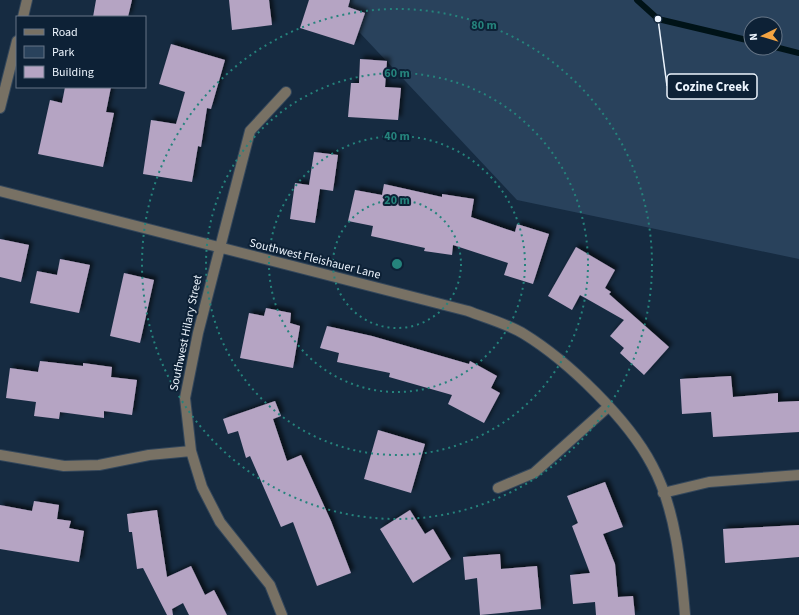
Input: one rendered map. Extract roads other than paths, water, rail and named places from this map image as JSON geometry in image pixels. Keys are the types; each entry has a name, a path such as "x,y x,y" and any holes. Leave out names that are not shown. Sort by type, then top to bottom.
{"street":[{"path":"23,16 27,0"},
{"path":"0,108 16,45"},
{"name":"Southwest Hilary Street","path":"282,615 270,584 220,522 202,487 191,451 185,398 198,333 250,131 286,92"},
{"name":"Southwest Fleishauer Lane","path":"0,191 468,311 524,334 572,370 608,407 634,437 652,465 663,492 680,552 685,615"},
{"path":"498,488 534,473 608,407"},
{"path":"0,455 64,466 100,465 149,455 191,451"},
{"path":"663,492 709,482 799,475"}],"waterway":[{"path":"637,0 658,19 743,39"},
{"path":"783,49 799,53"}],"place":[{"name":"Cozine Creek","path":"658,19"}]}
